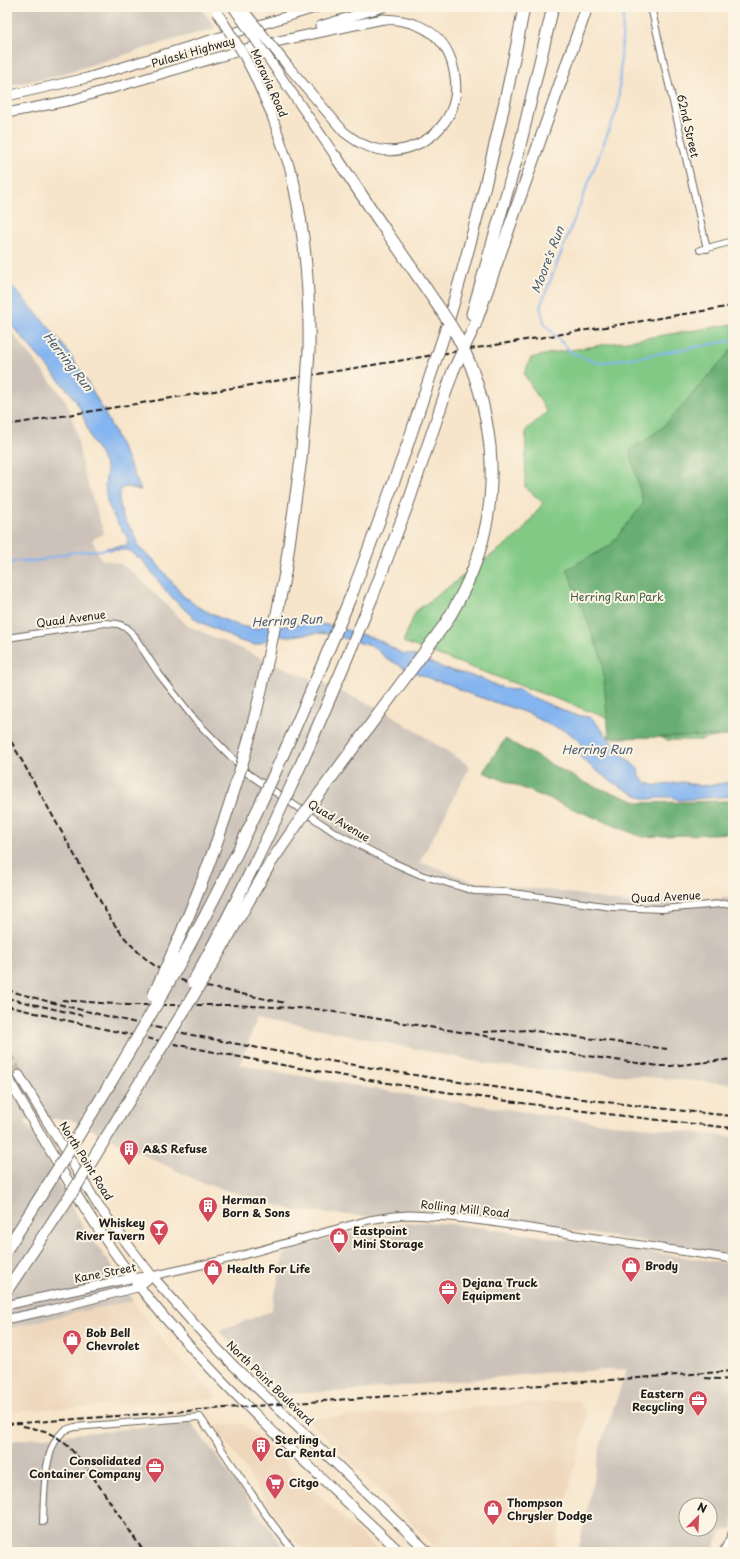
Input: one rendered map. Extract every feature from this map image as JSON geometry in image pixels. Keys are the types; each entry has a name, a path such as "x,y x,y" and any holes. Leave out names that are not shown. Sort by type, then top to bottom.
{"highway":[{"path":"7,1249 58,1169 183,958 246,833 292,735 353,591 406,449 446,330 484,195 508,88 524,7"},
{"path":"472,325 518,154 553,7"},
{"path":"110,1131 229,915 310,744 372,598 429,446 453,371 472,325 587,7"},
{"path":"7,1290 110,1131 208,970 271,862 300,820 446,624 468,584 477,562 489,512 492,467 488,425 481,395 472,368 460,341 437,305 336,157"},
{"path":"116,1072 174,953 196,899 226,814 253,724 285,572 301,459 310,321 307,266 298,203 292,174"}],"main road":[{"path":"233,7 336,157"},
{"path":"241,7 287,65 344,132 368,147 382,150 410,148 424,142 434,134 450,113 456,90 453,64 449,53 442,43 432,33 421,26 397,19 383,19 265,44"},
{"name":"Pulaski Highway","path":"7,96 87,78 318,7"},
{"name":"Pulaski Highway","path":"7,114 72,100 265,44 383,7"},
{"name":"Moravia Road","path":"215,9 242,52 254,75 271,113 292,174"},
{"name":"North Point Road","path":"19,1075 99,1207 152,1276"},
{"path":"7,1078 91,1220 139,1287 187,1344 219,1378 400,1552"},
{"path":"76,1193 87,1186"},
{"name":"Kane Street","path":"7,1305 132,1278 152,1276"},
{"name":"Kane Street","path":"7,1319 139,1287 152,1276"},
{"name":"North Point Boulevard","path":"152,1276 194,1326 233,1365 428,1552"}],"street":[{"name":"62nd Street","path":"651,7 682,147 707,249"},
{"path":"700,250 733,241"},
{"name":"Quad Avenue","path":"7,638 105,623 113,623 123,626 132,633 158,674 195,720 247,773 334,832 394,863 421,875 474,891 506,892 611,907 662,909 733,903"},
{"name":"Rolling Mill Road","path":"152,1276 232,1258 369,1220 409,1215 450,1217 491,1222 733,1259"},
{"path":"43,1522 45,1474 55,1443 63,1432 75,1427 200,1417 266,1514 294,1552"},
{"path":"723,1552 733,1532"}],"shaded area":[{"path":"7,7 200,7 216,28 52,77 7,86"},
{"path":"7,326 66,401 76,430 83,470 104,533 92,540 101,559 121,564 135,574 188,626 385,711 470,766 420,862 475,882 564,892 628,903 696,901 733,897 733,1084 493,1065 258,1016 240,1065 415,1096 595,1122 733,1137 733,1255 456,1213 415,1211 397,1212 372,1217 293,1210 202,1183 70,1119 24,1119 84,1228 117,1273 133,1301 73,1313 7,1329"},
{"path":"425,1222 463,1225 733,1264 733,1529 722,1531 711,1552 578,1552 600,1447 627,1369 543,1373 348,1391 281,1394 219,1331 271,1311 285,1250 381,1225"},
{"path":"133,1301 168,1347 219,1398 7,1412 7,1329 73,1313"},
{"path":"578,1400 587,1415 554,1552 440,1552 308,1419"},
{"path":"191,1422 287,1552 7,1552 7,1441"},
{"path":"244,1424 379,1552 305,1552 284,1528 215,1425"}],"green space":[{"name":"Herring Run Park","path":"733,324 733,734 700,740 667,740 403,642 416,611 520,534 543,503 525,487 526,430 547,412 524,374 531,358 552,353"},
{"path":"733,348 733,736 609,738 602,659 567,569 610,546 643,504 630,451 663,427"},
{"path":"505,739 585,783 641,803 733,800 733,833 642,837 483,772"}],"water":[{"name":"Herring Run","path":"7,281 50,329 69,354 103,410 123,450 141,490 127,487 121,488 119,498 122,516 133,532 139,548 154,560 184,597 196,606 240,626 256,629 265,625 272,627 295,625 307,622 333,626 377,639 401,653 413,655 446,669 483,679 497,686 512,690 519,689 527,695 574,715 593,719 620,752 639,770 638,774 645,782 656,786 682,782 701,786 733,782 733,796 679,800 670,797 644,799 613,782 581,758 581,743 568,732 549,725 530,714 467,693 449,684 408,670 386,658 374,647 330,634 317,633 291,636 272,636 255,645 240,641 196,620 169,595 143,561 128,550 110,550 106,548 128,545 127,536 117,523 107,502 105,484 107,470 92,441 80,408 72,395 7,320"}],"waterway":[{"name":"Moore's Run","path":"624,7 618,107 540,307 545,325 572,353 598,363 729,341 733,342"},
{"path":"7,565 15,561 37,561 68,553 112,549"}],"tunnel":[{"path":"7,1054 19,1075"}],"railway":[{"path":"7,425 733,306"},
{"path":"7,734 108,915 120,932 141,955 166,973 181,980 285,1003"},
{"path":"7,990 45,1001 160,1028 237,1044 366,1067 523,1091 628,1105 733,1116"},
{"path":"7,998 84,1016"},
{"path":"62,1000 128,1005 232,1005 316,1009 486,1036 537,1049 659,1066 733,1059"},
{"path":"7,1006 187,1046 368,1080 550,1107 733,1128"},
{"path":"483,1032 528,1030 667,1049"},
{"path":"7,1424 733,1371"},
{"path":"705,1378 733,1380"},
{"path":"23,1426 45,1431 58,1438 68,1446 85,1465 144,1552"}],"place":[{"name":"A&S Refuse","path":"129,1166"},
{"name":"Herman Born & Sons","path":"208,1223"},
{"name":"Whiskey River Tavern","path":"159,1246"},
{"name":"Eastpoint Mini Storage","path":"339,1254"},
{"name":"Brody","path":"631,1283"},
{"name":"Health For Life","path":"213,1286"},
{"name":"Dejana Truck Equipment","path":"448,1306"},
{"name":"Bob Bell Chevrolet","path":"72,1356"},
{"name":"Eastern Recycling","path":"698,1417"},
{"name":"Sterling Car Rental","path":"261,1463"},
{"name":"Consolidated Container Company","path":"155,1484"},
{"name":"Citgo","path":"275,1500"},
{"name":"Thompson Chrysler Dodge","path":"493,1526"}]}
